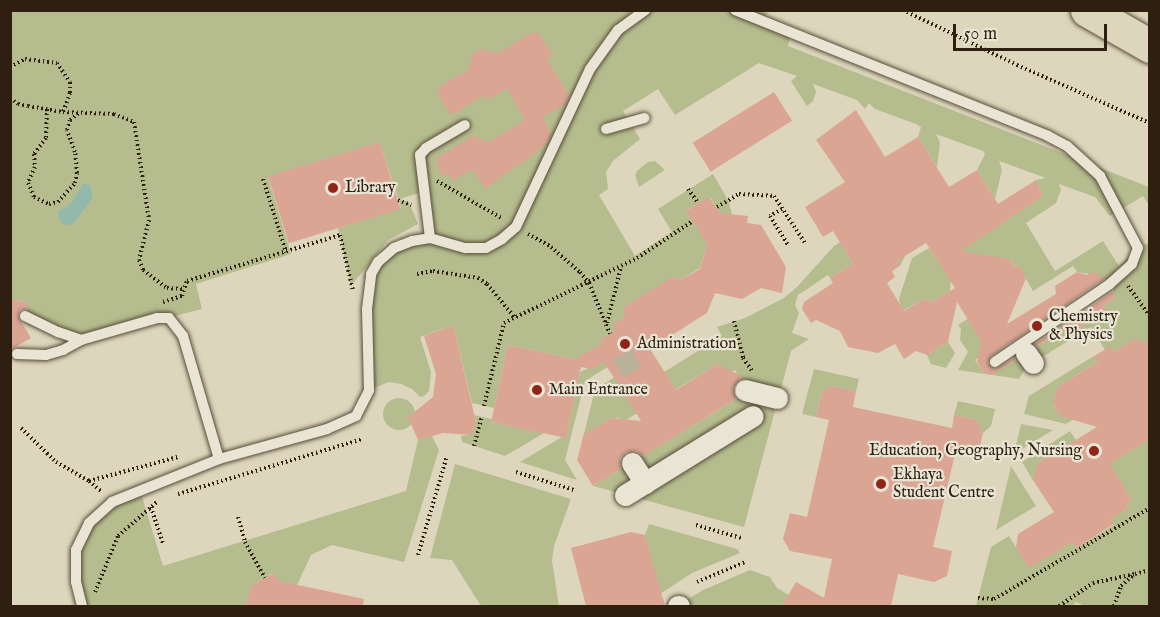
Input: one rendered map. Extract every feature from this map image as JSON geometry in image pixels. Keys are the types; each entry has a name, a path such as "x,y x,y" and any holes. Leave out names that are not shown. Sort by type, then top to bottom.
{"main road":[{"path":"1087,10 1149,46"}],"street":[{"path":"751,384 777,398"},
{"path":"625,495 753,416"},
{"path":"632,463 645,483"}],"lane":[{"path":"82,606 76,582 76,550 89,523 112,502 219,459 327,429 356,416 369,390 367,309 371,274 378,262 393,248 412,241 430,238 466,248 486,248 502,239 516,227 590,69 618,30 646,10"},
{"path":"735,10 1067,146 1100,176 1138,248 1132,264 1121,276 995,362"},
{"path":"606,129 644,118"},
{"path":"430,238 420,155 426,148 465,125"},
{"path":"25,316 81,340"},
{"path":"16,354 46,354 63,350 81,340 157,318 169,318 177,325 190,356 219,459"}],"path":[{"path":"903,10 1017,65 1149,123"},
{"path":"10,67 25,59 57,63 70,82 70,93 63,112"},
{"path":"10,98 18,104 63,112 114,114 134,122 149,220 139,260 143,270 166,288 184,288"},
{"path":"47,109 46,138 34,154 35,167 28,183 34,197 50,204 58,202 75,183 77,173 75,152 67,130 70,120 79,113"},
{"path":"421,172 571,262 589,283 610,334"},
{"path":"263,179 286,252"},
{"path":"688,189 698,203"},
{"path":"717,207 739,194 774,196 805,243"},
{"path":"782,208 770,216 788,245"},
{"path":"484,406 504,323 621,266 693,221"},
{"path":"161,302 182,296 187,281 340,235 351,286 357,301"},
{"path":"606,324 621,266"},
{"path":"417,274 434,271 478,278 487,284 515,318"},
{"path":"1121,276 1149,316"},
{"path":"734,321 751,384"},
{"path":"474,447 482,417"},
{"path":"21,428 56,462 89,481 112,502"},
{"path":"170,497 363,439"},
{"path":"89,481 216,447"},
{"path":"418,555 447,456"},
{"path":"516,472 574,490"},
{"path":"92,598 118,536 159,500"},
{"path":"151,507 163,543"},
{"path":"978,598 994,599 1149,508"},
{"path":"237,517 245,543 265,578"},
{"path":"696,525 741,538"},
{"path":"697,582 745,562"},
{"path":"1059,606 1093,583 1149,570"},
{"path":"1114,606 1121,586 1135,574"}],"green space":[{"path":"11,11 760,11 768,13 762,20 791,33 788,46 1149,187 1149,205 1143,196 1110,216 1095,197 1059,184 1061,190 1056,203 1026,223 1055,271 1103,241 1119,266 1138,248 1149,243 1149,344 1145,347 1134,339 1114,352 1105,350 1091,327 1026,367 1019,379 992,375 1074,323 1078,329 1106,311 1103,306 1114,299 1114,292 1106,278 1100,282 1096,275 1077,272 1073,266 1033,291 1018,265 1014,267 1010,259 951,280 950,291 932,302 924,299 901,312 899,299 912,258 929,248 940,264 1043,196 1036,180 1046,178 999,161 1002,170 995,199 977,170 985,154 983,151 936,134 940,143 937,167 918,137 921,127 916,124 875,109 869,103 865,109 857,100 813,84 816,92 813,101 807,106 791,81 797,76 759,63 675,115 658,89 623,111 640,139 613,161 606,172 608,189 599,195 635,256 672,232 658,209 713,174 728,200 732,214 730,230 710,197 687,210 707,244 700,268 680,280 672,278 624,307 624,317 614,323 614,331 600,340 604,347 574,359 508,345 494,408 472,403 453,325 420,337 431,372 429,391 424,396 420,397 412,389 401,384 389,382 369,390 371,274 394,248 429,238 422,192 400,199 409,202 418,224 388,240 351,286 338,228 401,208 380,142 268,177 291,254 196,284 202,309 81,340 25,316 28,303 11,299"},
{"path":"655,161 665,170 639,187 635,175 638,170 648,162"},
{"path":"873,221 905,256 900,266 877,229 844,249 853,264 830,278 828,275 798,295 795,305 799,313 792,333 809,339 791,351 744,527 593,486 743,395 746,387 735,370 730,372 717,364 662,398 664,372 722,336 717,327 745,318 784,298 834,246"},
{"path":"990,304 981,341 982,355 975,360 985,374 958,370 968,352 960,340 961,329 958,325"},
{"path":"948,342 955,353 946,368 931,364 927,355"},
{"path":"1094,356 1098,362 1057,387 1055,396 1058,402 1053,405 1061,416 1066,418 1149,367 1149,411 1145,413 1102,402 1066,424 1024,414 1029,396"},
{"path":"610,357 614,363 585,381 565,460 577,480 520,462 562,437 566,437 580,372"},
{"path":"814,369 859,379 856,391 831,386 822,392 816,417 802,414"},
{"path":"617,376 642,410 623,422 620,418 612,418 598,426 599,435 581,446 595,389"},
{"path":"399,398 410,403 415,414 410,425 399,430 388,425 383,414 388,403"},
{"path":"958,401 995,409 991,426 983,433 977,420 954,415"},
{"path":"474,415 492,419 491,422 544,433 505,456 462,442 461,436 472,434 476,421"},
{"path":"1021,424 1053,430 1014,454"},
{"path":"1070,431 1076,440 1038,463 1036,471 1040,478 1034,482 1022,462"},
{"path":"432,436 439,450 404,562 332,545 311,555 297,585 293,604 273,573 256,583 266,598 249,595 246,606 82,606 74,563 89,523 140,490 163,566 406,491 418,440"},
{"path":"1149,439 1149,606 1085,606 1076,602 1073,606 976,606 991,547 1009,536 1027,565 1031,566 1072,542 1076,548 1114,525 1111,519 1128,508 1126,504 1132,500 1122,484 1086,479"},
{"path":"455,464 571,499 554,546 552,561 559,606 481,606 452,560 430,558"},
{"path":"1011,466 1036,506 996,530"},
{"path":"649,524 737,549 740,553 692,573 660,594 645,535"},
{"path":"750,570 770,577 777,588 789,595 782,606 677,606 703,590"}],"water":[{"path":"83,184 89,184 93,198 73,224 64,225 59,219 58,212 71,203"}],"building":[{"path":"533,32 540,35 553,56 547,59 569,96 565,104 543,117 551,134 546,145 485,189 472,169 453,181 448,173 443,176 436,165 437,158 472,136 489,142 525,120 507,88 488,100 485,95 451,115 437,93 441,86 469,69 472,55 480,49 498,53"},
{"path":"774,92 792,121 711,172 693,143"},
{"path":"856,110 885,157 918,137 949,187 977,170 998,204 1036,180 1043,196 961,251 1010,259 1014,267 1018,265 1026,278 1007,324 1056,294 1055,286 1077,272 1087,275 1091,272 1105,278 991,356 988,363 995,369 1015,358 992,375 985,374 977,362 981,341 957,302 948,342 927,355 916,351 904,359 895,344 878,353 848,347 840,331 816,320 811,323 802,309 804,302 833,283 830,278 853,264 833,231 823,237 805,207 845,182 816,140","holes":["926,243 955,288 932,302 924,299 904,311 887,283 895,277 892,271 900,266 897,261"]},
{"name":"Library","path":"380,142 400,209 289,243 268,176"},
{"path":"709,197 720,213 748,216 747,223 761,225 786,267 782,293 761,288 742,299 715,293 707,313 650,349 676,390 717,364 738,374 741,378 733,387 736,399 643,456 637,451 626,452 620,458 621,469 593,486 577,460 584,434 612,418 641,421 604,362 593,369 581,367 566,438 491,422 508,345 574,359 602,344 600,340 614,331 614,323 624,317 624,307 672,277 680,280 700,269 707,244 686,211"},
{"path":"1114,291 1114,299 1103,306 1106,311 1078,329 1074,323 1037,346 1035,344"},
{"path":"10,299 28,303 27,309 20,310 18,316 31,338 10,350"},
{"path":"453,325 476,422 472,435 443,433 418,440 408,417 433,397 436,374 424,336"},
{"path":"1134,339 1149,344 1149,439 1110,464 1132,500 1126,504 1128,508 1111,519 1114,524 1076,548 1072,542 1029,568 1016,548 1018,534 1054,512 1033,480 1038,463 1097,427 1060,416 1053,404 1057,387 1098,362 1094,356 1111,346 1114,352"},
{"name":"Ekhaya Student Centre","path":"831,386 856,391 853,407 952,428 954,415 977,420 983,433 978,455 956,450 933,547 952,551 947,576 934,582 898,574 891,606 782,606 796,582 824,598 832,559 790,551 783,539 790,513 807,517 829,420 816,417 822,392"},
{"path":"631,532 645,535 665,606 586,606 571,548"},
{"path":"274,573 279,581 364,599 363,606 246,606 251,586"}],"tunnel":[{"path":"618,368 638,356"}],"place":[{"name":"Library","path":"333,188"},
{"name":"Chemistry & Physics","path":"1037,326"},
{"name":"Administration","path":"625,344"},
{"name":"Main Entrance","path":"537,390"},
{"name":"Education, Geography, Nursing","path":"1094,451"},
{"name":"Ekhaya Student Centre","path":"881,484"}]}
